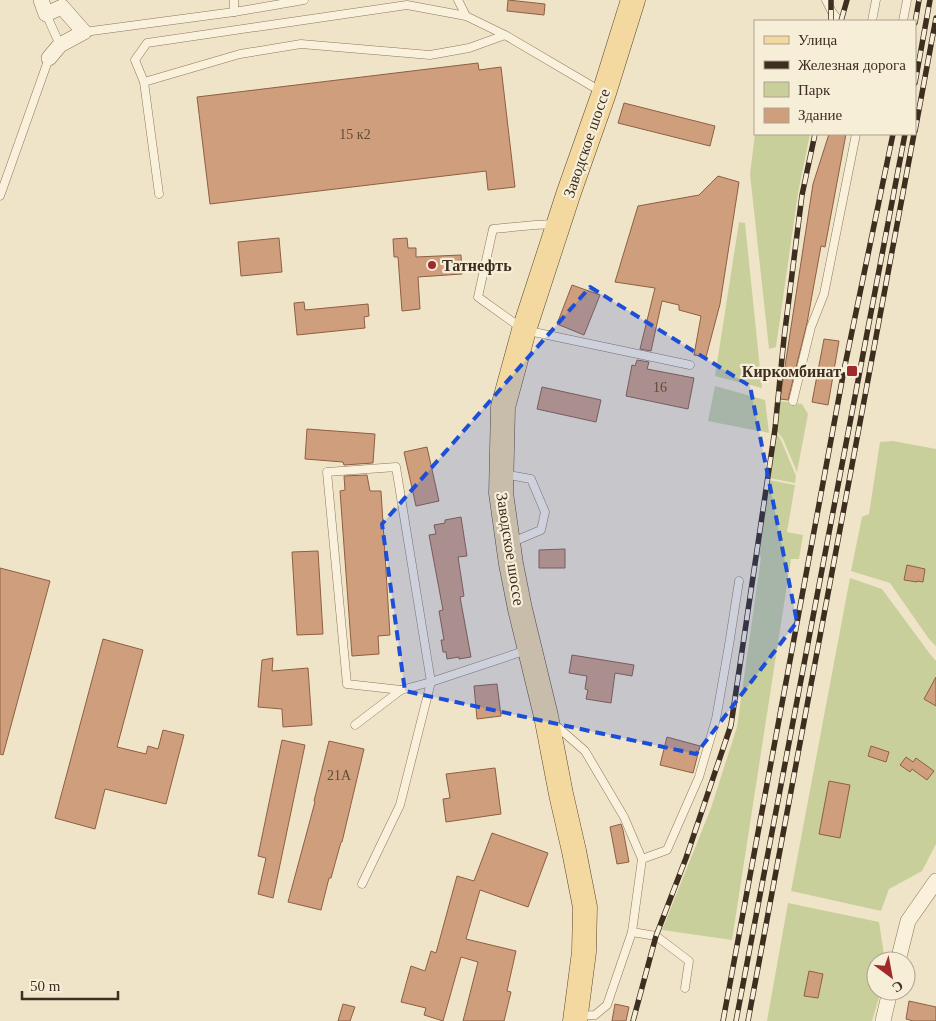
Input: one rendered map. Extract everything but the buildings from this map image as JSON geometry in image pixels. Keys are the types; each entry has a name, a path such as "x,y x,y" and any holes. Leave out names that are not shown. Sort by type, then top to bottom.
{"main road":[{"name":"Заводское шоссе","path":"576,1018 584,952 585,908 560,794 546,716 520,609 508,544 501,493 503,407 524,330 558,224 604,93 633,0"}],"street":[{"path":"44,7 62,4 84,32 60,45 49,58"},
{"path":"900,951 908,921 936,881"},
{"path":"883,1021 888,1001"}],"lane":[{"path":"234,0 234,12"},
{"path":"84,32 234,12 304,0"},
{"path":"458,0 466,16"},
{"path":"826,0 838,20"},
{"path":"872,20 876,0"},
{"path":"903,20 907,0"},
{"path":"159,194 144,82 135,60 147,43 407,6 466,16 505,35 604,93"},
{"path":"44,7 60,45"},
{"path":"144,82 240,54 300,44 430,55 469,48 505,35"},
{"path":"0,196 49,58"},
{"path":"794,401 811,328 824,294 856,135"},
{"path":"558,224 493,229 478,297 524,330 690,365"},
{"path":"362,884 400,805 431,682 396,466 327,472 347,684 401,690 431,682 529,649"},
{"path":"501,474 535,479 545,512 541,530 508,544"},
{"path":"642,859 667,850 699,777 716,719 730,645 739,581"},
{"path":"356,725 401,690"},
{"path":"546,716 585,751 624,817 642,859 632,932 607,1005 595,1015 576,1018"},
{"path":"632,932 656,936 689,961 685,988"}],"highlighted area":[{"path":"590,287 750,386 797,622 696,754 405,691 382,524"}],"green space":[{"path":"755,135 810,135 798,193 776,347 769,349 750,174"},
{"path":"739,222 745,223 762,388 715,376"},
{"path":"715,386 765,400 769,433 708,421"},
{"path":"779,401 802,404 808,414 797,472 783,439 776,430"},
{"path":"776,432 796,476 795,483 769,478"},
{"path":"893,441 936,449 936,646 929,639 890,583 851,571 862,517 869,514 880,442"},
{"path":"769,480 795,485 787,532 803,535 799,559 791,559 732,940 662,930 711,808 737,727 761,557 758,556"},
{"path":"850,578 882,589 936,661 936,844 922,871 889,889 881,911 791,891"},
{"path":"788,903 879,922 883,951 866,951 866,1001 878,1001 872,1021 767,1021"}],"railway":[{"path":"831,0 831,20"},
{"path":"841,20 847,0"},
{"path":"916,20 919,0"},
{"path":"916,77 930,0"},
{"path":"916,126 936,18"},
{"path":"633,1021 656,936 686,858 731,725 775,429 802,195 815,135"},
{"path":"723,1021 844,370 893,135"},
{"path":"736,1021 905,135"},
{"path":"748,1021 914,135"}],"place":[{"name":"Татнефть","path":"432,265"},
{"name":"Киркомбинат","path":"852,371"}]}
